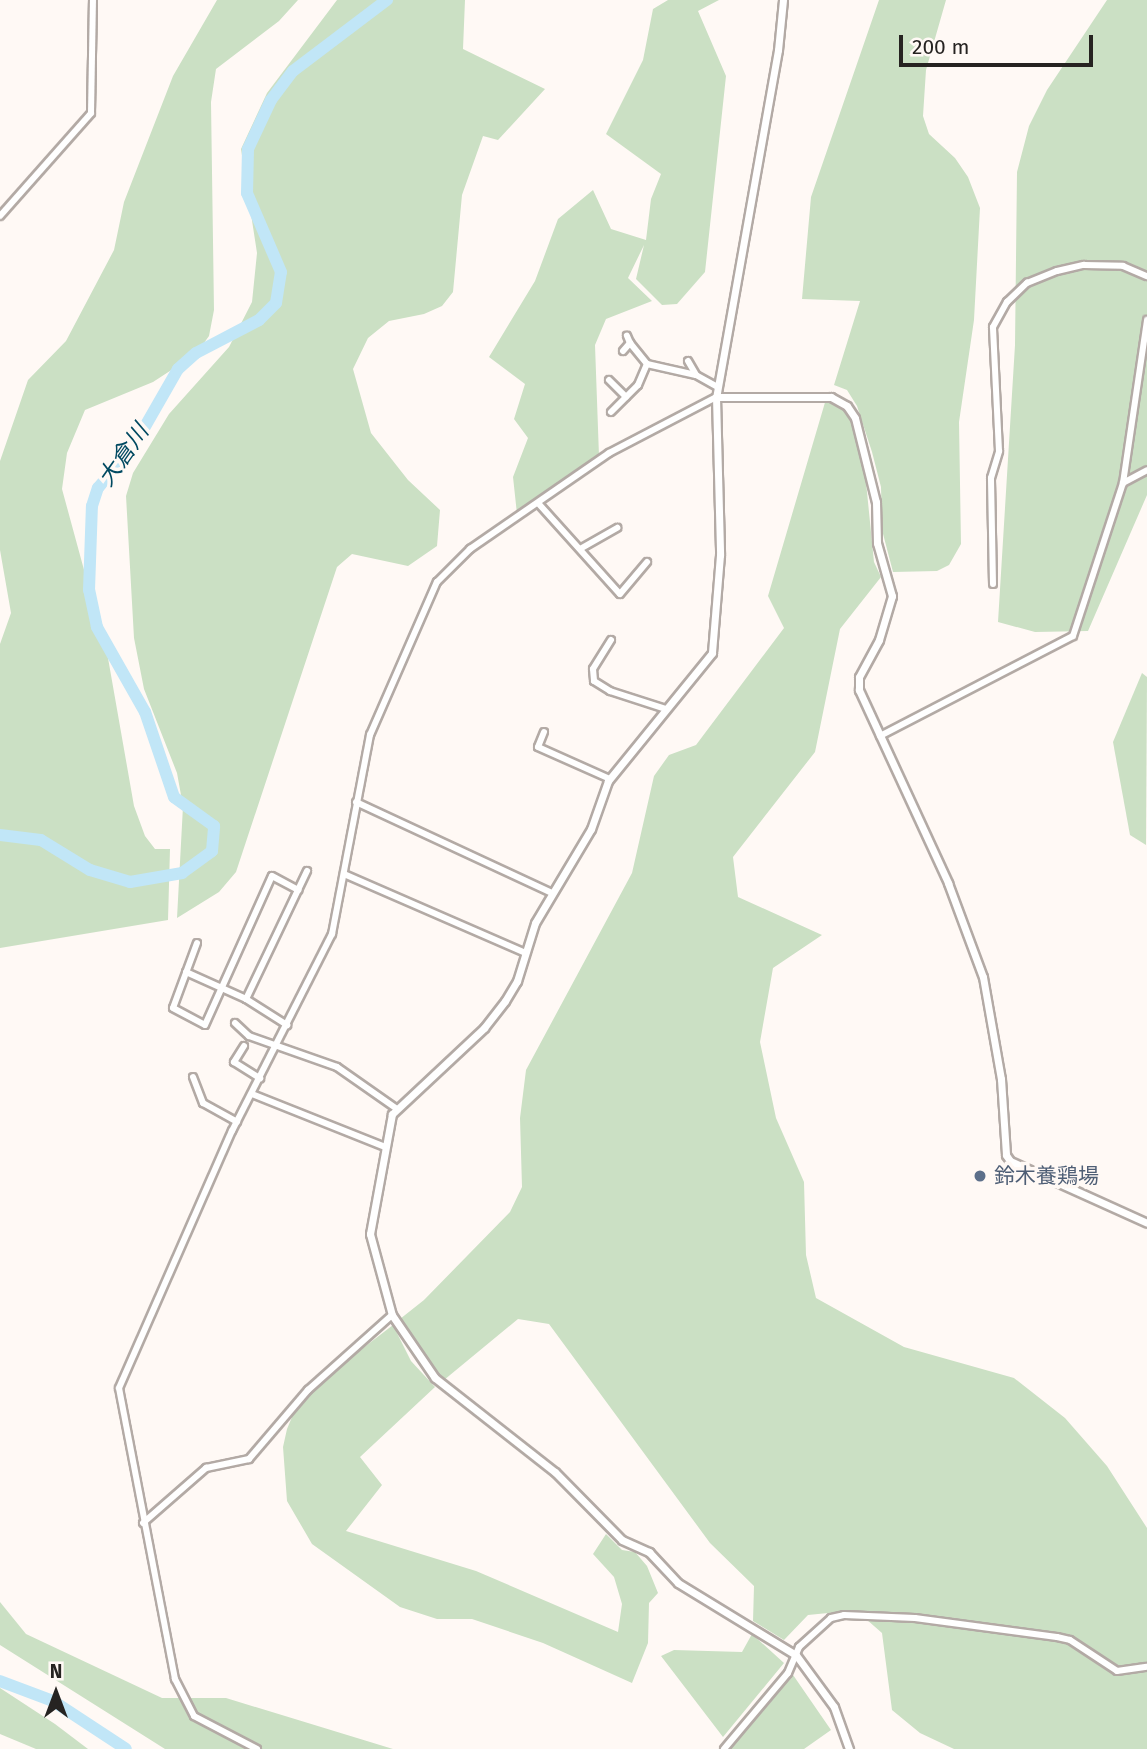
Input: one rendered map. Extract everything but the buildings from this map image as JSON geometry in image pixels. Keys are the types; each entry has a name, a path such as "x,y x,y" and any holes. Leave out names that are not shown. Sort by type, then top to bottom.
{"street":[{"path":"0,216 91,113 93,0"},
{"path":"783,0 778,50 716,397 714,426 720,494 715,642 706,664 610,779 592,830 552,893 517,981 484,1028 397,1109 385,1147 370,1234 392,1315 435,1378 555,1472 611,1531 659,1559 678,1583 796,1655 834,1707 849,1749"},
{"path":"993,584 992,478 999,451 993,327 1007,302 1027,283 1057,271 1084,264 1123,266 1147,276"},
{"path":"880,736 1068,642 1093,584 1123,483 1147,320"},
{"path":"623,351 629,340 648,364 695,375 718,387"},
{"path":"688,361 695,375"},
{"path":"611,412 638,385 648,364"},
{"path":"609,380 626,397"},
{"path":"257,1749 188,1710 168,1657 119,1388 237,1122 332,934 370,735 437,582 470,549 609,453 716,397 831,397 844,404 855,418 876,502 877,543 891,590 879,640 859,677 859,690 948,883 983,977 1001,1079 1006,1155 1010,1161 1147,1223"},
{"path":"1123,483 1147,470"},
{"path":"538,503 620,594 647,562"},
{"path":"580,549 617,528"},
{"path":"611,640 593,669 594,681 610,691 666,709"},
{"path":"544,732 538,747 610,779"},
{"path":"356,802 552,893"},
{"path":"246,999 307,871"},
{"path":"344,874 526,953"},
{"path":"197,943 173,1008 205,1025 272,876 298,890"},
{"path":"186,972 246,999 287,1025"},
{"path":"235,1023 249,1036 337,1067 397,1109"},
{"path":"244,1046 234,1062 260,1077"},
{"path":"194,1077 203,1103 237,1122"},
{"path":"252,1094 385,1147"},
{"path":"143,1523 206,1468 248,1460 295,1403 392,1315"},
{"path":"724,1749 749,1725 813,1631 831,1618 887,1615 1057,1637 1070,1640 1117,1671 1147,1667"}],"green space":[{"path":"217,0 298,0 279,21 216,69 211,102 214,310 209,336 196,354 153,382 85,410 67,453 62,489 108,658 134,806 145,836 155,849 170,849 168,920 0,948 0,644 11,613 0,550 0,461 28,380 66,341 114,250 124,202 173,76"},
{"path":"337,0 465,0 463,49 545,89 498,140 483,136 462,195 453,292 442,306 424,314 389,321 368,338 353,369 371,433 408,480 440,510 437,546 408,566 352,554 337,567 236,872 219,892 177,918 183,806 177,773 144,689 134,638 126,496 133,473 169,414 229,347 252,302 257,253 241,149 267,93"},
{"path":"668,0 719,0 698,11 726,76 705,272 677,304 662,305 636,279 644,245 628,278 652,301 606,319 595,345 599,456 517,514 513,477 528,438 514,419 525,384 489,357 535,281 558,219 593,190 611,229 646,240 651,199 661,174 606,134 643,60 653,9"},
{"path":"879,0 946,0 926,70 923,116 929,134 955,158 968,177 980,208 974,320 959,422 961,544 949,565 937,571 893,572 882,530 881,487 872,452 857,406 847,390 834,385 860,301 802,299 811,197"},
{"path":"1107,0 1147,0 1147,495 1088,631 1035,632 998,622 1015,345 1017,172 1029,126 1047,90"},
{"path":"826,399 845,407 854,425 864,462 874,562 881,577 840,629 815,752 733,857 738,897 822,935 773,968 760,1042 776,1118 804,1182 806,1255 816,1298 904,1347 1014,1378 1065,1418 1107,1466 1147,1528 1147,1749 954,1749 920,1733 892,1710 882,1633 866,1619 848,1611 808,1615 784,1640 753,1621 754,1586 710,1543 549,1324 518,1319 444,1380 417,1356 400,1319 424,1300 510,1212 522,1187 520,1118 526,1070 632,873 654,776 669,755 696,745 784,628 768,596"},
{"path":"1142,673 1147,677 1146,845 1130,835 1113,742"},
{"path":"393,1325 411,1361 435,1387 360,1457 382,1485 346,1531 476,1571 618,1632 622,1604 614,1577 593,1554 606,1534 622,1550 635,1552 647,1566 658,1593 649,1603 648,1643 632,1683 543,1643 472,1619 437,1619 400,1607 312,1544 287,1501 283,1447 287,1429 295,1410 319,1382"},
{"path":"0,1602 26,1634 162,1698 226,1698 393,1749 165,1749 0,1645"},
{"path":"752,1634 784,1663 723,1737 661,1656 674,1650 742,1652"},
{"path":"791,1672 831,1730 804,1749 721,1749 770,1703"},
{"path":"0,1688 88,1749 36,1749 0,1734"}],"waterway":[{"name":"大倉川","path":"0,835 41,840 90,870 130,882 182,873 212,851 214,826 174,797 145,712 97,627 89,590 92,506 98,488 135,444 178,369 196,353 259,320 276,303 281,272 247,193 248,149 271,100 293,71 387,0"},
{"path":"0,1681 53,1701 126,1749"}],"place":[{"name":"鈴木養鶏場","path":"980,1176"}]}
